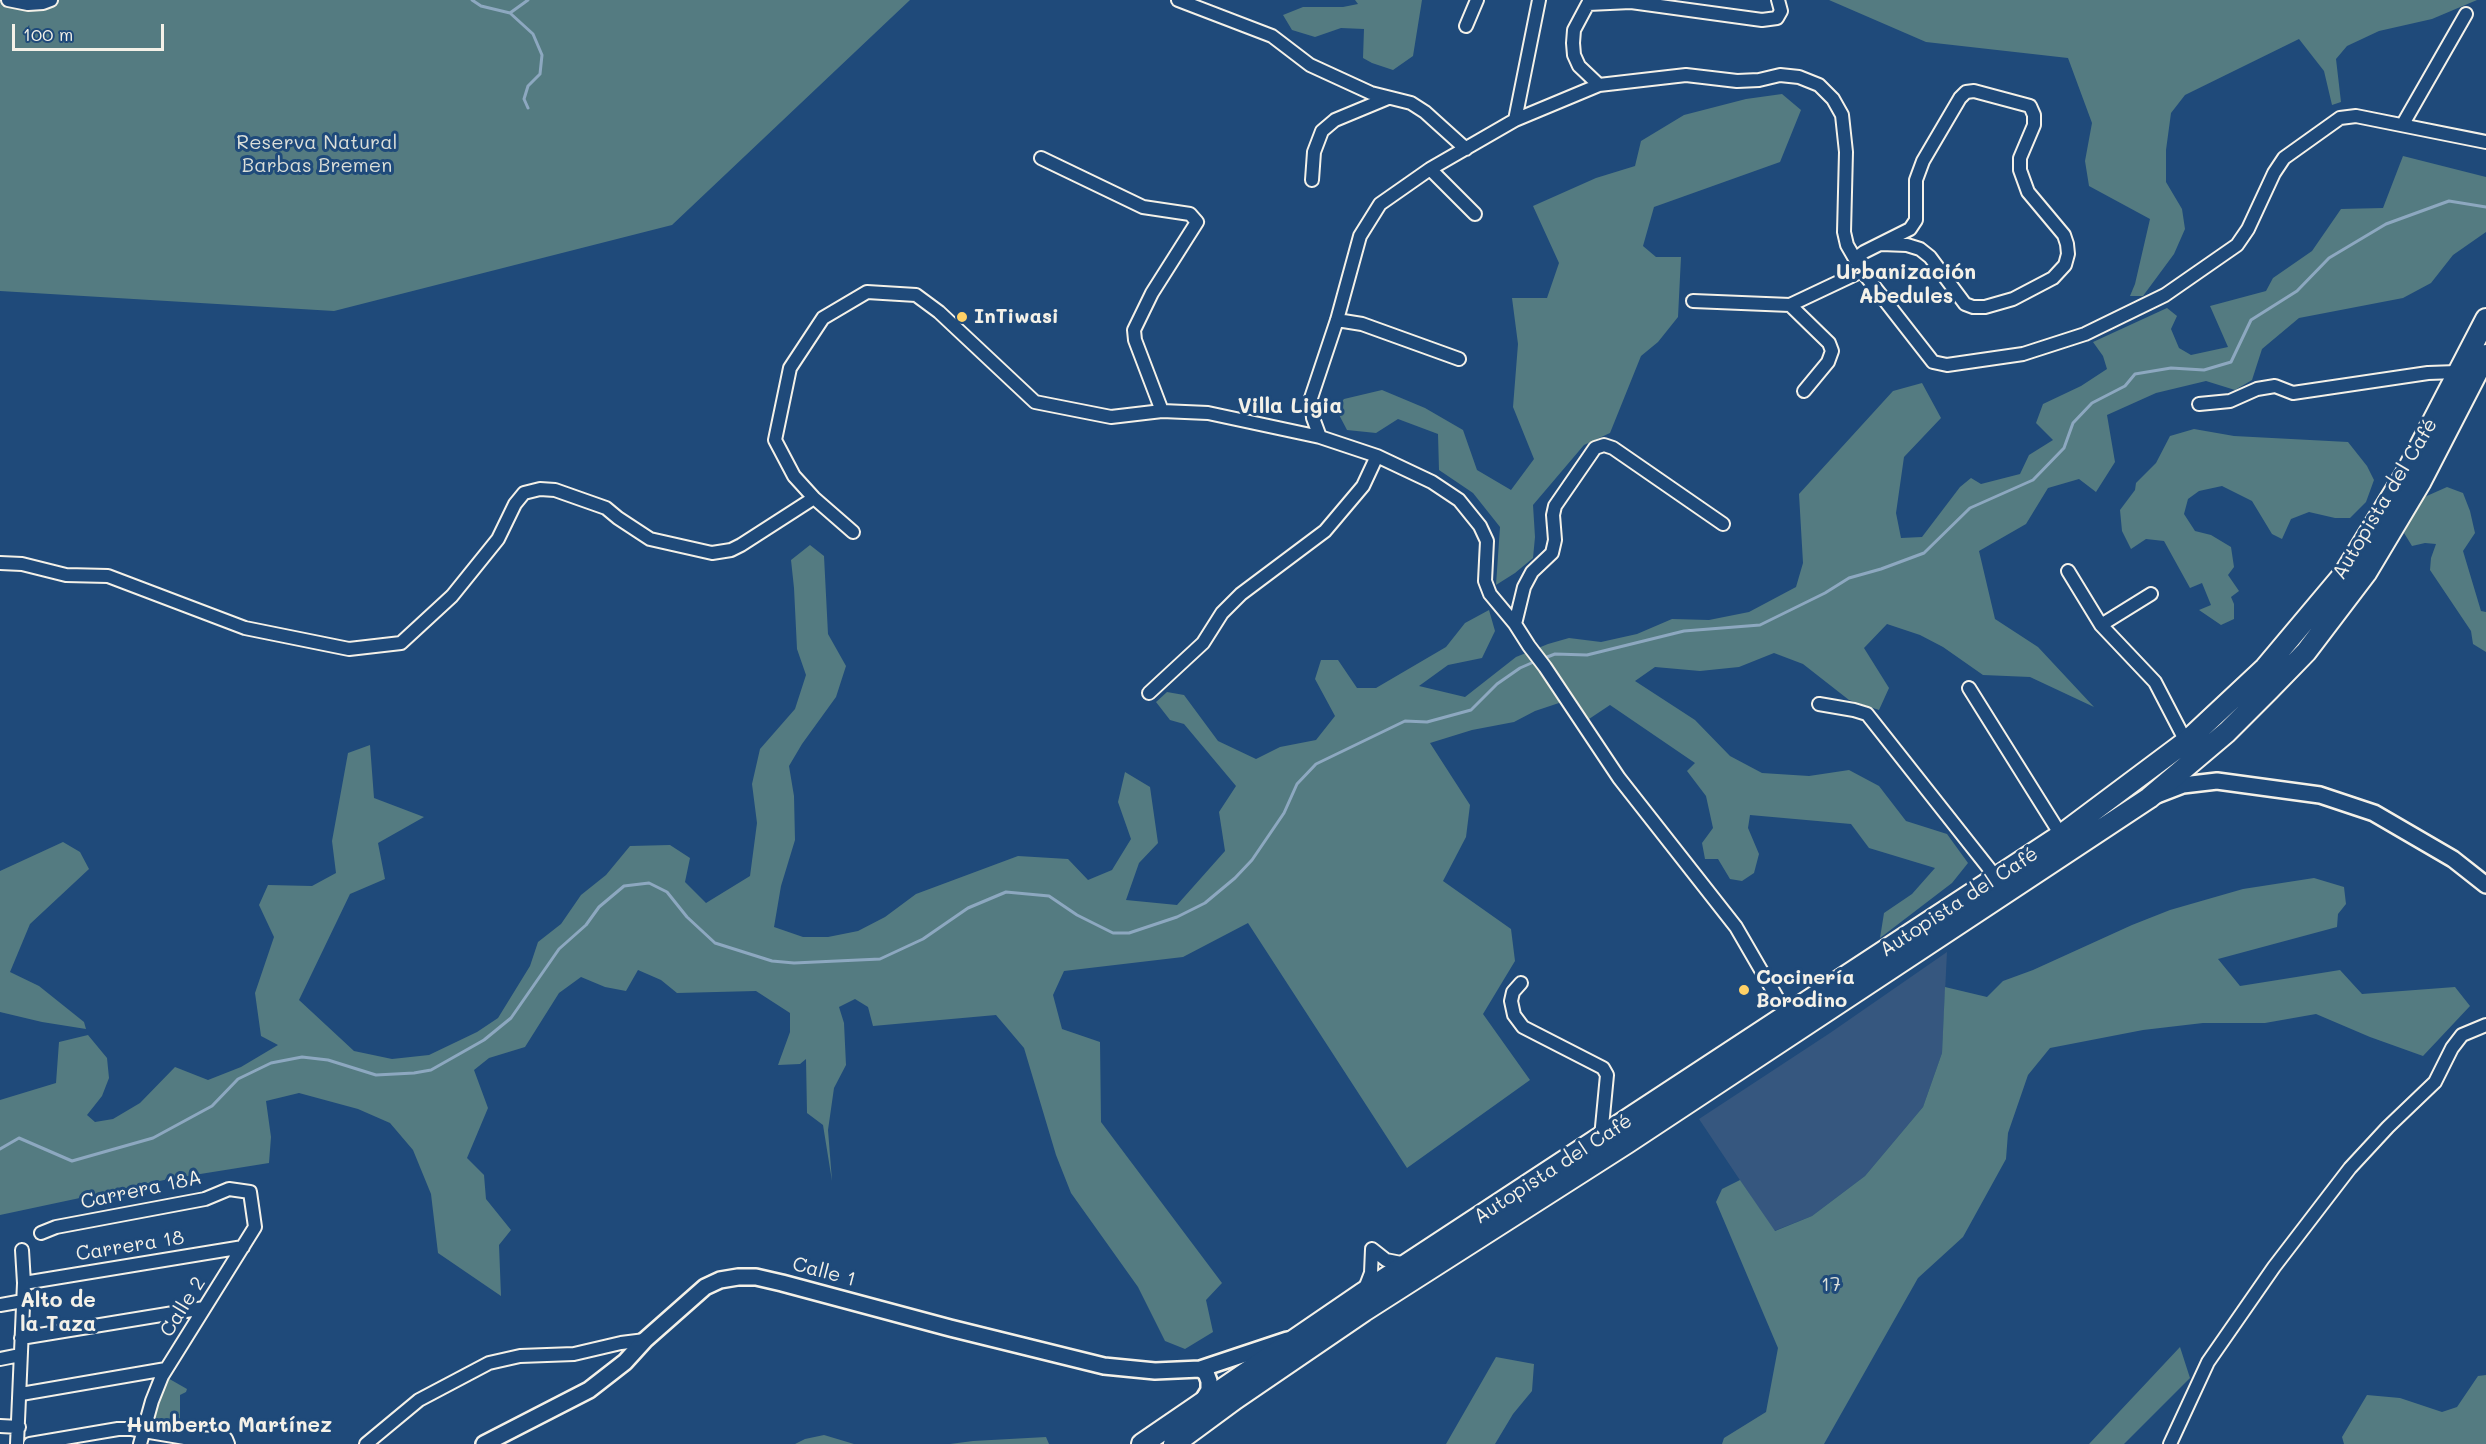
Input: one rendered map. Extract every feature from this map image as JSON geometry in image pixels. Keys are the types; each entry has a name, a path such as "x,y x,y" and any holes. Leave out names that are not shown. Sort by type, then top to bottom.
{"highway":[{"name":"Autopista del Café","path":"1142,1444 1363,1293 1995,876 2061,835 2188,740 2265,668 2344,574 2404,475 2486,319"},
{"name":"Autopista del Café","path":"1174,1444 1235,1399 1364,1311 1627,1143 2149,798 2227,732 2306,652 2366,573 2421,481 2486,355"}],"street":[{"path":"9,0 28,4 51,0"},
{"path":"1178,0 1272,36 1310,66 1388,98 1411,103 1466,149"},
{"path":"1466,26 1477,0"},
{"path":"1515,120 1539,0"},
{"path":"1599,85 1588,76 1574,55 1574,30 1589,2 1631,2 1762,20 1777,18 1781,11 1778,0"},
{"path":"2403,124 2466,14"},
{"path":"1320,437 1313,418 1311,398 1360,236 1380,204 1430,169 1515,120 1599,85 1686,75 1737,81 1760,80 1780,75 1799,77 1819,85 1833,99 1842,115 1846,152 1844,232 1847,245 1862,271 1933,362 1947,365 2023,354 2085,334 2165,295 2237,245 2248,229 2274,173 2284,158 2340,118 2356,116 2486,141"},
{"path":"1855,259 1881,244 1910,229 1916,220 1916,180 1923,160 1960,98 1966,92 1974,91 2030,106 2034,115 2034,125 2020,158 2020,170 2028,192 2064,235 2067,244 2068,254 2065,265 2053,278 2013,299 1984,307 1973,306 1965,303 1930,257 1920,249 1907,245 1881,244"},
{"path":"1312,180 1314,152 1322,131 1335,120 1388,98"},
{"path":"1041,158 1143,207 1190,214 1197,222 1152,293 1134,330 1135,340 1161,411"},
{"path":"1430,169 1475,214"},
{"path":"1694,301 1790,305 1862,271"},
{"path":"853,532 814,498 794,476 775,440 790,368 823,318 867,292 916,295 939,312 1035,402 1111,417 1161,411 1208,413 1320,437 1377,456 1441,488 1459,500 1480,526 1487,541 1485,581 1490,594 1515,624 1619,778 1736,927 1787,1015"},
{"path":"1790,305 1829,342 1832,351 1828,362 1804,391"},
{"path":"1336,320 1362,324 1459,359"},
{"path":"2199,404 2230,401 2258,389 2275,386 2293,393 2457,372"},
{"path":"1515,624 1532,572 1552,553 1555,540 1553,515 1555,506 1595,448 1604,445 1613,448 1723,524"},
{"path":"1149,693 1203,643 1222,612 1241,594 1325,531 1363,486 1377,456"},
{"path":"0,563 22,564 66,575 108,576 245,628 349,650 400,643 452,596 498,539 515,504 524,493 540,489 555,490 606,508 650,539 712,553 731,550 741,545 814,498"},
{"path":"2068,571 2101,625 2148,672 2182,734 2188,740"},
{"path":"2101,625 2151,594"},
{"path":"1969,688 2061,835"},
{"path":"1819,704 1867,714 1995,876"},
{"path":"2149,798 2183,785 2217,781 2320,795 2374,813 2453,859 2486,885"},
{"path":"1521,983 1513,992 1511,1000 1514,1015 1523,1027 1603,1068 1607,1075 1601,1137"},
{"path":"2170,1444 2208,1362 2288,1249 2350,1168 2435,1082 2452,1048 2462,1035 2486,1026"},
{"name":"Carrera 18A","path":"40,1233 56,1227 205,1199 229,1190 249,1192"},
{"name":"Calle 2","path":"140,1444 152,1401 166,1369 255,1227 249,1192"},
{"name":"Carrera 18","path":"24,1283 243,1247"},
{"path":"1363,1293 1371,1272 1372,1249 1392,1263 1407,1264"},
{"path":"17,1444 21,1394 20,1355 24,1283 22,1250"},
{"name":"Calle 1","path":"484,1444 589,1390 625,1362 645,1340 705,1287 720,1280 738,1276 756,1277 1104,1366 1155,1371 1200,1369 1301,1335"},
{"path":"0,1305 23,1301"},
{"path":"21,1338 204,1308"},
{"path":"366,1444 419,1400 489,1363 520,1356 574,1354 645,1340"},
{"path":"0,1359 20,1355"},
{"path":"21,1394 166,1369"},
{"path":"1200,1369 1206,1373 1209,1382 1209,1390 1200,1405"},
{"path":"0,1426 19,1426"},
{"path":"30,1444 118,1429 143,1430 185,1438 226,1439 228,1444"}],"shaded area":[{"path":"1947,952 1942,1053 1923,1107 1865,1176 1812,1216 1774,1231 1699,1119 1830,1033"}],"green space":[{"name":"Reserva Natural Barbas Bremen","path":"0,0 910,0 672,225 334,311 0,291"},
{"path":"1355,0 1422,0 1413,56 1393,70 1363,58 1364,29 1341,28 1315,37 1292,30 1283,15 1303,7 1343,7 1358,4"},
{"path":"1829,0 2477,0 2432,19 2379,31 2347,46 2336,59 2341,102 2332,105 2324,71 2299,39 2185,95 2171,113 2166,150 2166,182 2182,209 2185,229 2174,254 2143,296 2130,296 2135,284 2150,219 2089,186 2085,161 2092,123 2068,58 1926,42"},
{"path":"1782,94 1801,110 1780,162 1654,207 1643,246 1656,257 1681,257 1678,317 1658,342 1641,356 1610,433 1584,445 1533,505 1535,537 1533,558 1496,585 1500,527 1473,493 1439,470 1438,434 1398,419 1376,433 1347,430 1336,409 1344,399 1382,390 1425,408 1463,430 1477,470 1511,490 1534,459 1513,407 1518,344 1512,298 1547,298 1559,263 1533,206 1596,178 1635,166 1641,141 1684,115 1746,99"},
{"path":"2403,156 2486,177 2486,232 2453,255 2431,283 2403,298 2299,318 2262,349 2252,380 2235,390 2206,381 2156,393 2107,415 2115,462 2096,492 2079,479 2048,488 2026,524 1979,551 1995,619 2038,647 2094,707 2030,677 1983,675 1943,647 1920,635 1887,624 1864,648 1889,688 1879,710 1849,700 1803,664 1774,653 1739,667 1700,671 1655,667 1635,681 1695,720 1730,756 1762,773 1809,776 1849,770 1879,786 1906,821 1947,834 1968,863 1952,883 1880,938 1884,913 1912,894 1935,868 1869,848 1851,824 1750,815 1748,828 1759,854 1754,873 1742,881 1730,879 1718,859 1705,859 1702,843 1713,828 1706,796 1687,771 1695,763 1610,705 1586,721 1574,698 1535,711 1514,722 1472,730 1430,743 1470,805 1466,837 1443,881 1511,929 1515,961 1483,1014 1530,1080 1407,1168 1248,923 1183,957 1064,971 1053,995 1062,1029 1100,1042 1101,1122 1222,1283 1206,1300 1213,1332 1185,1349 1165,1341 1138,1287 1071,1193 1056,1155 1024,1048 996,1015 873,1026 868,1007 855,999 839,1007 844,1023 846,1065 834,1088 828,1130 832,1181 823,1125 807,1113 806,1059 800,1064 778,1065 790,1032 790,1013 756,991 677,993 661,980 638,970 626,991 605,987 581,977 559,993 525,1047 489,1058 474,1070 488,1108 467,1158 484,1175 486,1199 511,1230 499,1245 501,1296 438,1253 431,1194 413,1150 390,1123 358,1109 299,1093 266,1101 271,1137 269,1163 169,1179 0,1215 0,1100 56,1083 59,1042 88,1035 107,1058 109,1078 102,1096 87,1115 95,1122 113,1119 140,1103 175,1067 208,1080 241,1067 278,1045 261,1036 255,993 274,937 259,905 268,885 312,886 336,873 332,841 348,753 370,745 374,798 424,817 378,843 385,879 350,894 299,1000 354,1051 392,1059 429,1055 477,1032 498,1018 530,966 538,942 561,924 581,895 606,875 630,846 670,845 690,858 685,882 706,903 750,876 757,823 752,784 760,749 795,709 806,675 797,649 791,560 810,545 824,556 828,634 846,666 836,697 789,766 794,796 795,840 781,886 774,927 803,937 828,937 858,931 885,917 916,894 1018,856 1068,859 1088,880 1112,870 1131,839 1118,802 1125,772 1150,787 1158,843 1139,863 1126,900 1177,905 1225,851 1219,812 1236,786 1184,724 1170,720 1156,702 1167,692 1184,695 1218,741 1256,759 1280,747 1316,740 1335,716 1315,679 1321,660 1338,660 1357,688 1376,688 1446,647 1465,623 1489,610 1495,631 1482,658 1448,665 1419,686 1465,697 1516,657 1548,644 1569,638 1601,642 1637,634 1672,619 1709,620 1749,612 1796,587 1803,563 1799,494 1893,391 1922,383 1941,418 1904,457 1896,513 1901,538 1922,537 1960,487 1971,478 1981,484 2020,474 2029,455 2053,440 2036,423 2043,404 2081,386 2107,369 2103,356 2093,342 2167,308 2177,316 2171,329 2179,348 2191,355 2228,347 2210,306 2266,291 2273,278 2312,251 2341,209 2383,208"},
{"path":"2194,429 2234,436 2348,442 2367,466 2374,480 2366,502 2350,518 2335,518 2309,512 2291,519 2282,539 2272,534 2252,501 2222,486 2199,491 2188,499 2184,514 2195,531 2211,535 2231,547 2234,567 2228,575 2239,591 2231,597 2234,604 2234,619 2221,625 2199,610 2211,605 2202,583 2190,588 2164,541 2146,539 2131,549 2122,531 2120,510 2135,490 2136,483 2156,463 2170,436"},
{"path":"2447,487 2463,493 2470,511 2475,533 2463,551 2481,611 2486,612 2486,652 2473,644 2471,631 2430,570 2436,544 2425,543 2412,546 2404,533 2420,499"},
{"path":"63,842 80,852 89,869 30,924 10,972 39,986 84,1022 86,1029 0,1012 0,871"},
{"name":"17","path":"2314,878 2344,887 2346,904 2338,914 2337,927 2218,959 2240,986 2340,970 2362,994 2455,987 2470,1006 2423,1056 2316,1014 2265,1023 2203,1023 2143,1030 2050,1048 2028,1075 2008,1133 2006,1159 1963,1237 1918,1278 1824,1444 1722,1444 1724,1438 1766,1412 1778,1348 1716,1202 1722,1189 1740,1180 1775,1231 1812,1216 1865,1176 1923,1107 1942,1053 1945,987 1987,997 2003,981 2170,910 2243,889"},
{"path":"2180,1347 2190,1378 2124,1444 2089,1444"},
{"path":"1496,1357 1534,1364 1532,1391 1513,1414 1495,1444 1446,1444"},
{"path":"2486,1375 2486,1444 2344,1444 2342,1437 2367,1395 2400,1398 2442,1412 2457,1407 2478,1376"},
{"path":"166,1377 187,1389 180,1395 180,1430 157,1429 151,1425 157,1394"},
{"path":"824,1435 854,1444 795,1444 805,1439"},
{"path":"1046,1437 1049,1444 950,1444 973,1441"}],"waterway":[{"path":"472,0 481,6 510,13 528,0"},
{"path":"510,13 533,34 542,55 540,74 528,86 524,99 528,108"},
{"path":"1542,659 1555,654 1587,655 1684,631 1760,625 1825,593 1849,578 1924,553 1970,508 2033,480 2064,448 2073,423 2092,403 2125,386 2135,374 2171,368 2204,370 2231,362 2251,320 2297,291 2329,258 2386,224 2449,201 2486,207"},
{"path":"0,1149 19,1138 72,1161 153,1138 212,1106 238,1079 271,1063 302,1057 328,1060 376,1075 431,1070 484,1040 511,1018 559,949 586,925 599,907 624,886 649,883 667,892 687,917 715,943 772,961 794,963 880,959 923,939 968,908 1006,892 1049,896 1077,915 1113,933 1129,933 1177,917 1205,903 1235,878 1252,860 1284,813 1297,784 1316,764 1405,721 1427,722 1471,710 1497,684 1520,668 1536,661"}],"place":[{"name":"InTiwasi","path":"962,317"},
{"name":"Cocinería Borodino","path":"1744,990"}],"district":[{"name":"Urbanización Abedules","path":"1906,285"},
{"name":"Villa Ligia","path":"1290,407"},
{"name":"Alto de la Taza","path":"58,1313"},
{"name":"Humberto Martínez","path":"229,1426"}]}
